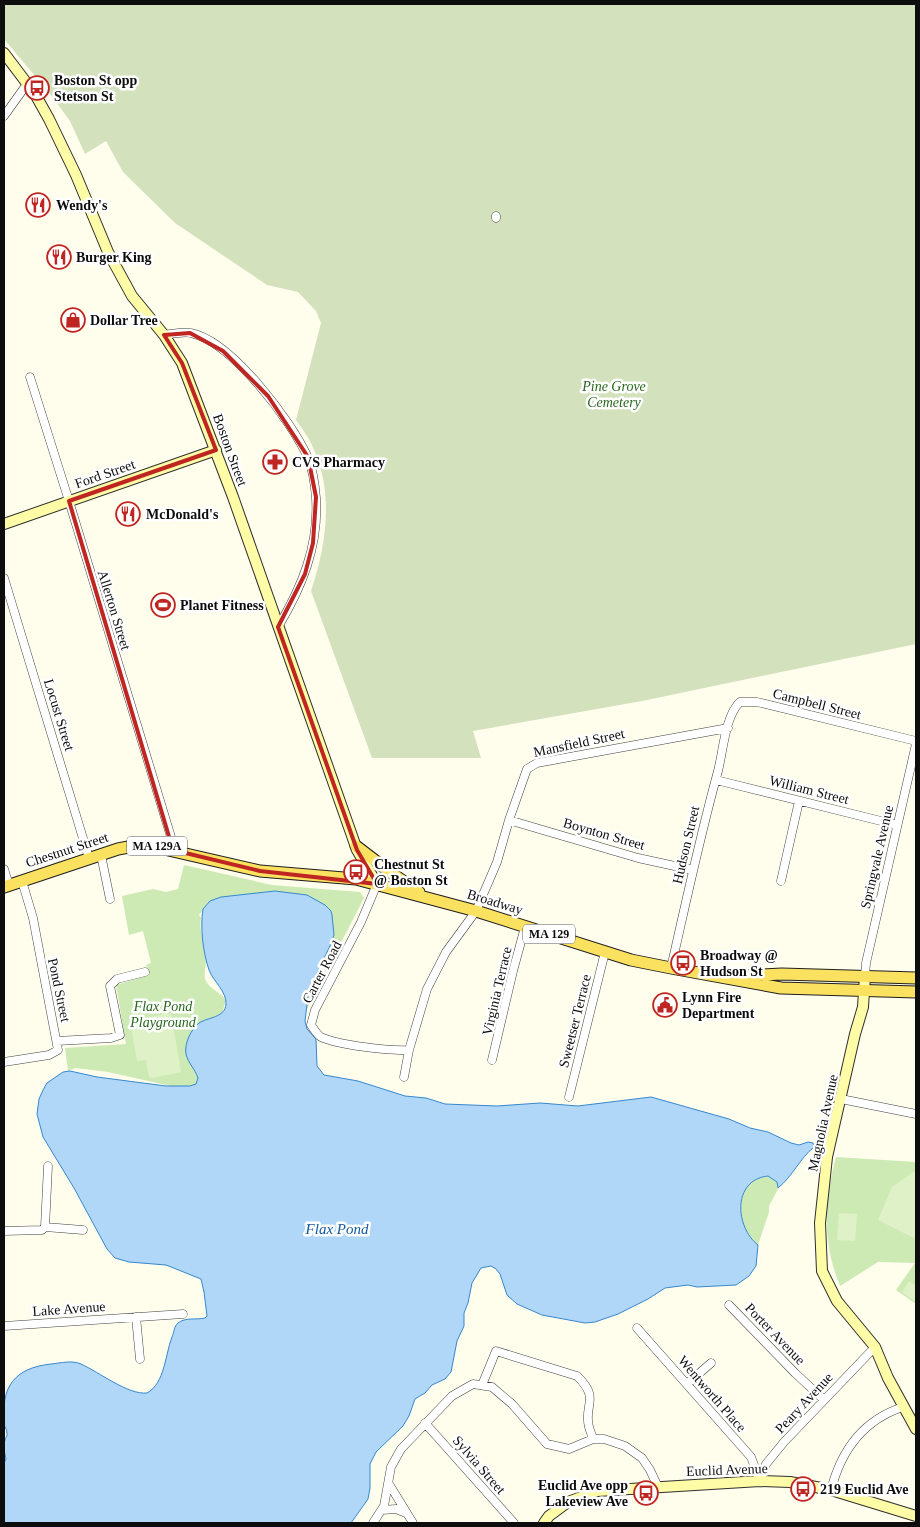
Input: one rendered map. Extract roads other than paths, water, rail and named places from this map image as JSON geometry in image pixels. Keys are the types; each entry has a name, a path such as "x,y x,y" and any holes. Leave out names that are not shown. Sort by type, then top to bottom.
{"main road":[{"name":"Chestnut Street","path":"6,886 101,854 139,846 160,847 260,871 347,878 376,884"},
{"name":"MA 129","path":"356,846 428,898"},
{"name":"Broadway","path":"376,884 476,911 631,960 781,988 916,992"},
{"name":"Broadway","path":"722,977 782,974 916,978"}],"street":[{"name":"Boston Street","path":"4,53 27,84 49,119 76,175 108,252 132,296 164,335 182,363 216,450 356,846 364,865 376,884"},
{"path":"4,116 27,84"},
{"path":"164,335 190,333 213,344 232,358 249,373 268,396 308,457 316,497 313,543 306,574 278,627"},
{"name":"Allerton Street","path":"30,377 173,850"},
{"name":"Ford Street","path":"4,524 216,450"},
{"name":"Locust Street","path":"4,578 90,858"},
{"name":"Campbell Street","path":"728,728 736,705 740,702 749,701 916,742"},
{"name":"Hudson Street","path":"671,968 704,821 728,728"},
{"name":"Mansfield Street","path":"476,911 497,862 525,772 530,766 728,728"},
{"name":"Springvale Avenue","path":"865,976 866,963 916,742"},
{"name":"William Street","path":"716,780 897,825"},
{"path":"781,881 799,801"},
{"name":"Boynton Street","path":"509,820 638,858 693,870"},
{"path":"101,854 110,899"},
{"path":"4,869 6,886"},
{"name":"Pond Street","path":"4,1062 49,1055 58,1050 32,918 22,881"},
{"name":"Carter Road","path":"376,884 361,922 315,1010 311,1026 320,1037 343,1043 397,1051 408,1050"},
{"path":"404,1077 408,1050 427,989 446,952 476,911"},
{"name":"Virginia Terrace","path":"492,1060 512,971 525,927"},
{"name":"Sweetser Terrace","path":"569,1097 604,952"},
{"path":"57,1042 111,1038 120,1035 110,986 116,979 145,972"},
{"name":"Magnolia Avenue","path":"865,976 863,1007 855,1034 826,1167 820,1224 822,1271 837,1301 875,1347 888,1378 915,1425"},
{"path":"841,1099 916,1114"},
{"path":"45,1228 48,1166"},
{"path":"4,1231 42,1230 45,1228 83,1230"},
{"name":"Porter Avenue","path":"729,1305 824,1400"},
{"name":"Lake Avenue","path":"4,1326 183,1314"},
{"path":"136,1316 140,1359"},
{"name":"Wentworth Place","path":"637,1328 751,1457 760,1481"},
{"name":"Peary Avenue","path":"760,1481 766,1464 784,1442 875,1347"},
{"path":"482,1385 496,1351 578,1376 587,1385 591,1402 588,1426 594,1439"},
{"path":"687,1384 710,1363"},
{"path":"373,1523 382,1510 391,1467 401,1449 452,1396 473,1384 492,1387 512,1404 547,1444 569,1449 594,1439 604,1439 625,1446 642,1458 658,1487"},
{"path":"831,1490 836,1470 854,1441 883,1415 903,1407"},
{"name":"Sylvia Street","path":"425,1423 514,1523"},
{"name":"Euclid Avenue","path":"544,1523 549,1516 568,1502 597,1492 760,1481 790,1482 831,1490 916,1516"},
{"path":"388,1484 413,1523"},
{"path":"382,1510 396,1509 406,1513"}],"water":[{"name":"Flax Pond","path":"275,891 307,895 325,905 331,911 334,935 313,981 308,996 305,1021 307,1029 316,1039 317,1066 324,1075 358,1081 405,1096 426,1098 445,1104 497,1106 540,1103 578,1106 651,1097 729,1119 750,1128 768,1132 791,1143 799,1145 808,1142 813,1143 814,1147 778,1188 777,1182 768,1176 756,1179 748,1186 743,1195 741,1205 742,1216 750,1237 758,1245 756,1266 749,1276 736,1285 697,1287 688,1285 665,1288 618,1314 595,1322 585,1323 542,1315 517,1304 507,1295 500,1274 496,1269 491,1266 481,1268 472,1283 464,1313 464,1326 457,1341 451,1372 445,1379 432,1385 425,1393 415,1399 403,1426 376,1452 370,1464 368,1499 351,1523 4,1523 4,1463 6,1459 4,1442 7,1430 4,1424 4,1410 5,1399 12,1382 19,1375 38,1366 74,1362 123,1387 139,1393 147,1393 158,1383 177,1324 184,1320 205,1318 207,1316 201,1279 166,1265 129,1262 115,1258 107,1249 74,1188 43,1137 37,1114 39,1099 47,1083 63,1072 70,1071 97,1077 166,1086 190,1086 196,1084 198,1078 186,1054 189,1037 199,1023 223,1012 226,1004 224,995 211,974 207,963 202,932 203,909 210,901 221,897"}],"place":[{"name":"Boston St opp Stetson St","path":"37,88"},
{"name":"Wendy's","path":"38,205"},
{"name":"Burger King","path":"59,257"},
{"name":"Dollar Tree","path":"73,320"},
{"name":"CVS Pharmacy","path":"275,462"},
{"name":"McDonald's","path":"128,514"},
{"name":"Planet Fitness","path":"163,605"},
{"name":"Chestnut St @ Boston St","path":"356,872"},
{"name":"Broadway @ Hudson St","path":"683,963"},
{"name":"Lynn Fire Department","path":"665,1005"},
{"name":"219 Euclid Ave","path":"803,1489"},
{"name":"Euclid Ave opp Lakeview Ave","path":"646,1493"}],"park label":[{"name":"Pine Grove Cemetery","path":"614,394"},
{"name":"Flax Pond Playground","path":"163,1014"}]}
